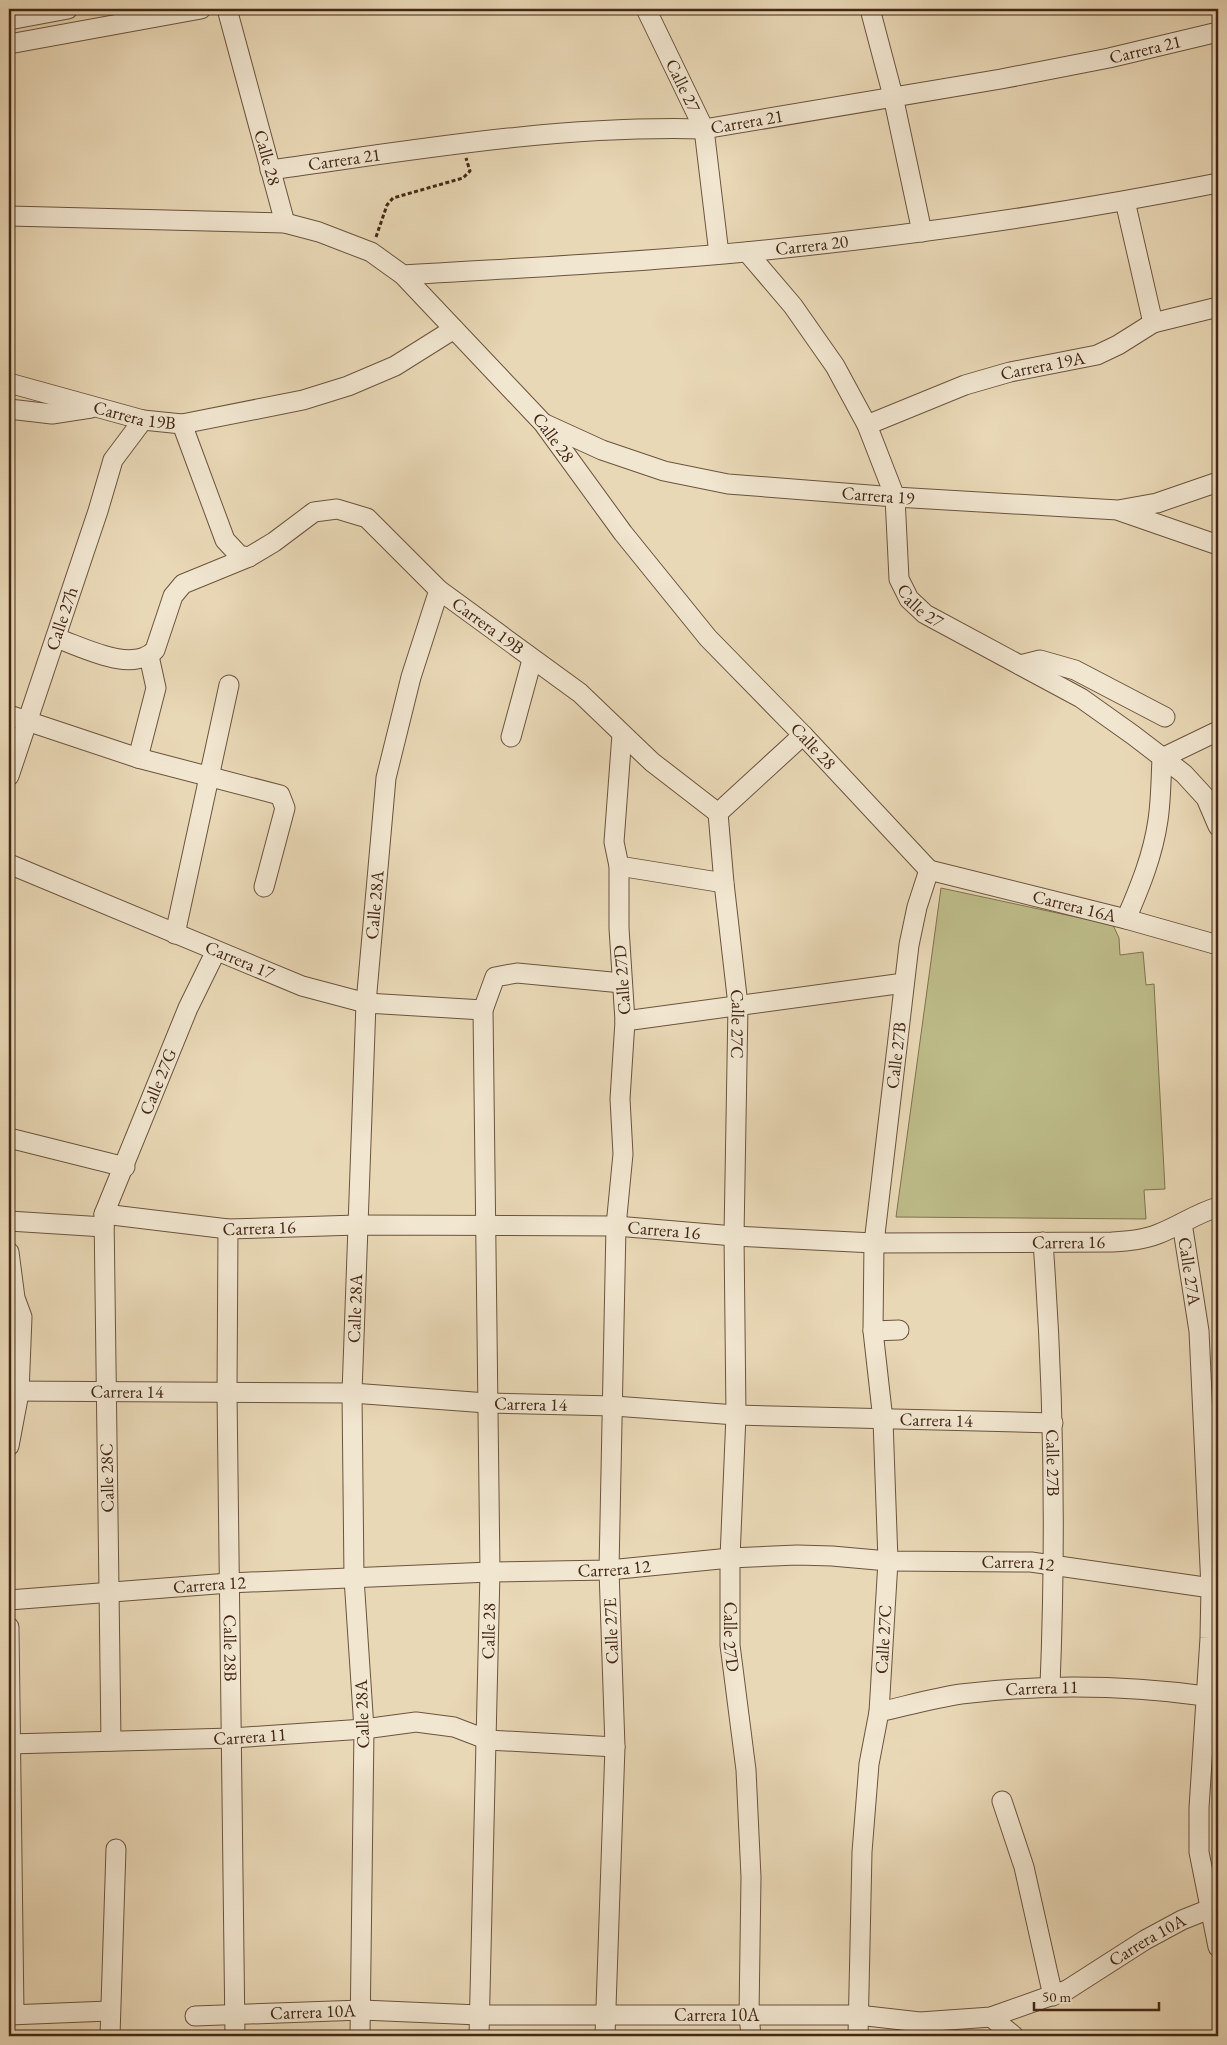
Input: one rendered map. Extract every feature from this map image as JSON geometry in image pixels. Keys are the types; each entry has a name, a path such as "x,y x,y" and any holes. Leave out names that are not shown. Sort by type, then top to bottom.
{"street":[{"path":"68,9 9,21 12,44 83,29 201,9"},
{"path":"79,9 83,29"},
{"name":"Calle 28","path":"227,9 285,223 319,232 372,252 403,275 543,424 623,533 708,638 803,735 929,870"},
{"name":"Calle 27","path":"646,9 704,129 720,254"},
{"path":"870,9 892,96 922,232"},
{"name":"Carrera 21","path":"270,170 462,143 567,132 656,128 704,129 1099,60 1218,32"},
{"name":"Carrera 20","path":"403,275 747,252 922,232 1125,201 1218,183"},
{"path":"1125,201 1153,323"},
{"path":"9,216 285,223"},
{"name":"Calle 27","path":"747,252 793,306 835,366 867,425 895,497 900,579 909,599 925,614 1081,698 1212,796 1218,826"},
{"name":"Carrera 19A","path":"867,425 965,385 1010,372 1097,355 1118,346 1153,323 1218,307"},
{"name":"Carrera 19B","path":"9,384 143,420 182,424 302,400 348,386 395,366 454,328"},
{"path":"9,409 68,413 95,407"},
{"name":"Calle 27h","path":"9,776 114,460 143,420"},
{"path":"182,424 225,540 239,555 249,557"},
{"name":"Carrera 19","path":"543,424 602,450 664,471 728,484 895,497 1118,510 1156,503 1218,482"},
{"name":"Carrera 19B","path":"149,656 155,650 173,596 183,584 249,557 274,542 314,512 336,508 367,518 439,590 532,660 580,693 652,762 718,813"},
{"path":"1118,510 1218,545"},
{"name":"Calle 28A","path":"360,2036 362,2010 364,1729 354,1578 352,1393 366,1003 386,778 411,677 439,590"},
{"path":"56,638 124,661 137,661 149,656 156,688 138,758"},
{"path":"511,737 532,660"},
{"path":"1020,664 1040,660 1075,670 1165,717"},
{"path":"175,934 229,684"},
{"path":"9,715 138,758 280,795 285,808 264,887"},
{"path":"1126,919 1140,887 1159,819 1162,758 1218,731"},
{"name":"Calle 27D","path":"616,1226 623,1154 620,1100 625,1021 619,928 619,866 614,842 622,734"},
{"path":"718,813 803,735"},
{"name":"Calle 27C","path":"718,813 738,1005 734,1236"},
{"name":"Carrera 17","path":"9,864 302,986 366,1003 483,1010"},
{"path":"619,866 724,883"},
{"name":"Carrera 16A","path":"929,870 1126,919 1218,945"},
{"name":"Calle 27B","path":"874,1243 904,984 913,926 929,870"},
{"name":"Calle 27G","path":"104,1220 188,1008 216,951"},
{"path":"488,1226 483,1010 495,977 517,973 622,983"},
{"path":"625,1021 904,984"},
{"path":"9,1138 125,1168"},
{"name":"Carrera 16","path":"9,1221 104,1220 228,1229 357,1225 616,1226 734,1236 874,1243 1135,1241 1157,1235 1201,1212 1218,1207"},
{"name":"Calle 28C","path":"104,1220 111,1741"},
{"name":"Calle 27A","path":"1182,1223 1199,1331 1210,1386 1214,1590 1205,1696 1199,1852 1215,1908 1218,1947"},
{"name":"Calle 28","path":"479,2036 488,1740 490,1572 487,1403 488,1226"},
{"name":"Calle 27E","path":"605,2036 604,2015 615,1747 609,1570 614,1406 616,1226"},
{"name":"Calle 28B","path":"228,1229 227,1393 235,2036"},
{"name":"Calle 27D","path":"734,1236 736,1416 730,1558 730,1645 746,1770 751,1877 749,2015 751,2036"},
{"name":"Calle 27B","path":"1043,1242 1050,1332 1053,1423 1055,1566 1050,1686"},
{"name":"Calle 27C","path":"858,2036 862,1852 869,1764 879,1712 888,1561 883,1420 873,1331 874,1243"},
{"path":"9,1252 12,1298 22,1317 9,1446"},
{"path":"873,1331 899,1330"},
{"name":"Carrera 14","path":"14,1392 352,1393 487,1403 614,1406 736,1416 1053,1423"},
{"name":"Carrera 12","path":"9,1600 229,1583 490,1572 609,1570 730,1558 832,1556 888,1561 1031,1562 1214,1590"},
{"path":"9,1627 11,2015 110,2011"},
{"name":"Carrera 11","path":"879,1712 959,1694 1050,1686 1154,1689 1205,1696"},
{"name":"Carrera 11","path":"10,1744 232,1738 364,1729 416,1722 454,1727 488,1740 615,1747"},
{"path":"1002,1800 1024,1867 1053,1996"},
{"path":"110,2036 116,1848"},
{"name":"Carrera 10A","path":"195,2016 362,2010 479,2015 858,2015 920,2022 991,2017 1053,1996 1096,1972 1145,1940 1215,1908"},
{"path":"991,2017 1014,2036"}],"path":[{"path":"372,252 387,205 393,198 463,178 470,171"}],"shaded area":[{"path":"941,888 1113,925 1119,938 1120,955 1143,952 1146,985 1154,984 1165,1189 1144,1190 1146,1219 896,1217"}]}
